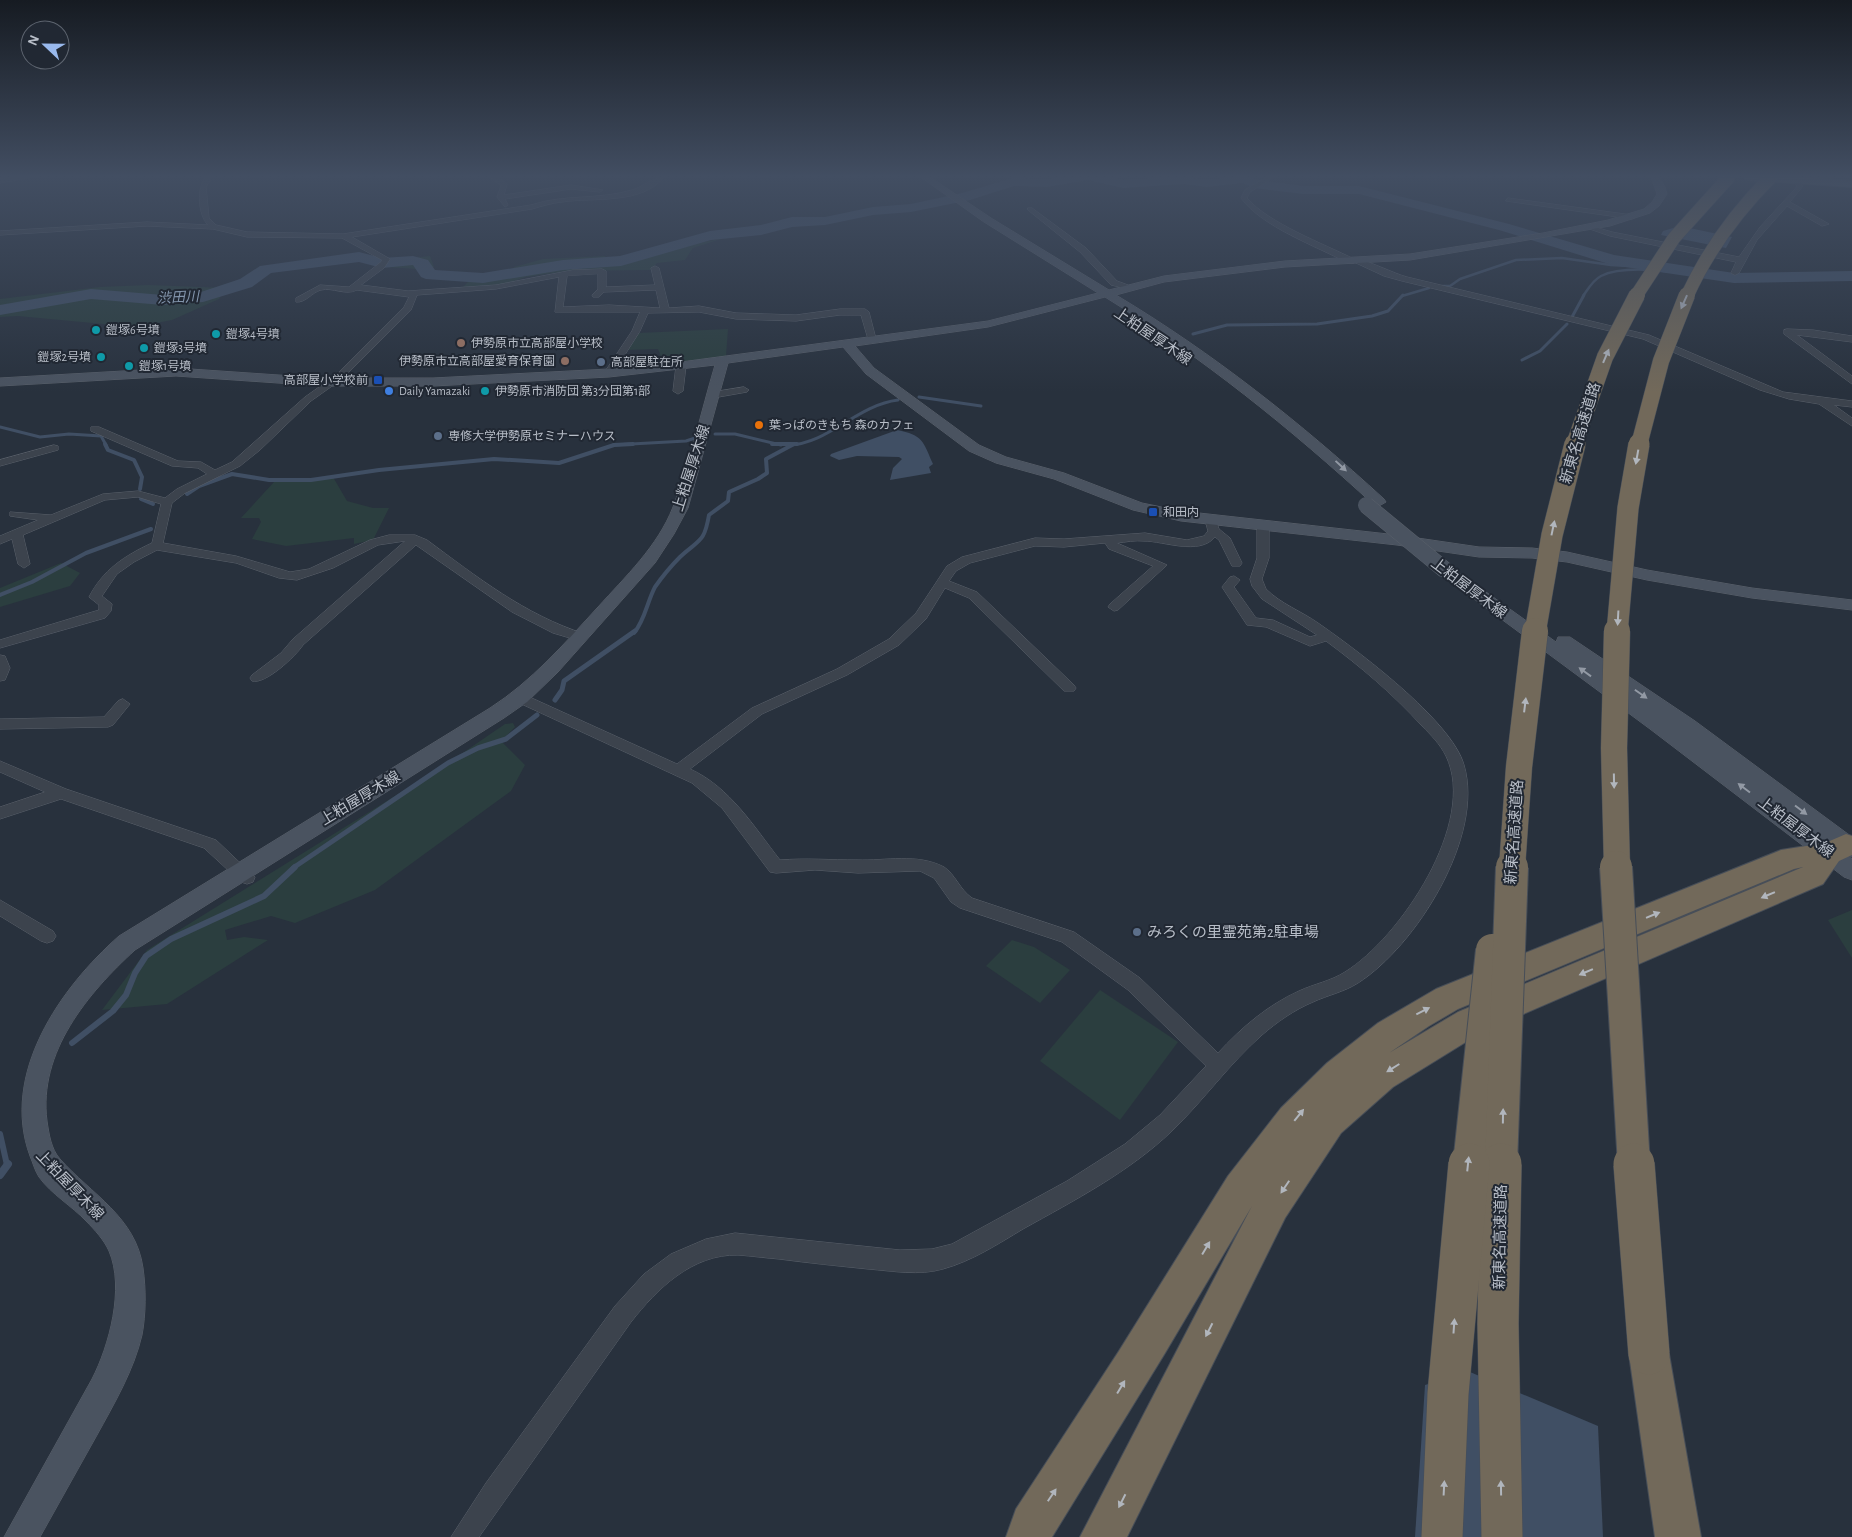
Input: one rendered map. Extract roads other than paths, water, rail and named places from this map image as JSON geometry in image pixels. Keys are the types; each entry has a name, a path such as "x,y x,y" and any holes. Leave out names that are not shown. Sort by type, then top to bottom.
{"highway":[{"name":"新東名高速道路","path":"1502,1537 1499,1292 1508,939 1519,754 1531,654 1553,529 1587,405 1605,356 1647,277 1667,249"},
{"path":"1669,1537 1649,1354 1616,907 1613,736 1618,617 1626,525 1637,454 1651,393 1668,340 1684,300 1712,249"},
{"path":"1442,1537 1448,1394 1460,1247 1500,873 1519,754"},
{"path":"1029,1537 1032,1525 1096,1428 1252,1174 1312,1098 1347,1065 1414,1016 1447,999 1536,978 1826,856"},
{"path":"1103,1537 1272,1205 1329,1121 1381,1076 1470,1022 1536,978"},
{"path":"1649,1354 1678,1537"}],"main road":[{"name":"上粕屋厚木線","path":"1026,249 1099,295 1292,435 1451,568 1657,724 1826,856 1852,871"},
{"name":"上粕屋厚木線","path":"21,1537 104,1391 126,1339 129,1289 128,1265 122,1244 94,1209 36,1153 28,1136 22,1101 28,1071 38,1043 72,994 89,976 127,943 244,873 459,738 520,698 552,668 649,560 666,534 680,508 723,360 988,324 1125,288 1198,274 1304,263 1410,257 1463,249"},
{"path":"845,342 870,371 912,400 962,440 988,455 1081,484 1138,507 1213,525 1263,525 1479,552 1567,556 1666,578 1780,597 1852,605"},
{"path":"0,382 176,372 333,382 433,382 609,373 723,360"}],"street":[{"path":"302,296 320,288 350,290 356,287 360,281 385,263 386,259 367,249"},
{"path":"1081,249 1114,283 1125,288"},
{"path":"1331,249 1387,274 1646,337 1684,351 1780,394 1852,404"},
{"path":"1684,249 1740,260"},
{"path":"1735,273 1740,260 1748,249"},
{"path":"655,268 661,287 665,311"},
{"path":"356,287 409,293 496,287 563,274 602,271 602,290"},
{"path":"563,274 558,310 592,308 665,311 699,309 736,316 778,318 840,312 865,312 872,339"},
{"path":"592,308 597,292 602,290 661,287"},
{"path":"158,545 157,542 167,502 181,491 236,464 256,448 298,408 333,382 408,308 414,296 409,293"},
{"path":"609,373 636,331 645,310"},
{"path":"1852,339 1813,333 1787,332 1852,381"},
{"path":"678,391 681,366"},
{"path":"713,395 744,390"},
{"path":"1822,401 1852,423"},
{"path":"94,429 152,452 176,464 201,465 214,474"},
{"path":"0,463 54,448"},
{"path":"0,540 50,518 114,495 138,494 167,502"},
{"path":"14,514 50,518"},
{"path":"679,770 757,711 777,700 842,672 883,650 921,616 942,583 958,564 987,553 1035,542 1145,537 1187,544 1208,538 1213,525 1224,538 1236,563"},
{"path":"464,1537 508,1473 635,1299 661,1273 686,1256 708,1248 735,1244 922,1262 961,1252 1085,1183 1118,1161 1166,1123 1219,1066 1265,1021 1286,1006 1349,980 1365,969 1399,934 1440,869 1458,819 1461,798 1460,774 1454,755 1438,734 1392,685 1262,592 1256,579 1263,558 1263,525"},
{"path":"17,533 24,564"},
{"path":"158,545 163,548 248,562 276,574 297,576 323,568 373,542 390,538 415,539 515,609 555,630 580,637"},
{"path":"257,678 273,663 294,650 298,642 314,633 415,539"},
{"path":"1109,540 1113,546 1161,566 1114,607"},
{"path":"0,644 100,615 106,604 95,597 100,585 113,570 132,557 158,545"},
{"path":"1234,580 1228,587 1252,622 1268,624 1310,642 1326,636"},
{"path":"942,583 973,595 1069,688"},
{"path":"0,659 3,668 0,677"},
{"path":"520,698 697,779 727,804 776,867 815,864 858,867 921,865 940,874 957,897 966,903 1055,931 1068,937 1134,984 1219,1066"},
{"path":"0,724 104,727 123,704"},
{"path":"0,766 61,793 210,844 244,873"},
{"path":"0,813 61,793"},
{"path":"0,907 47,936"}],"water":[{"path":"897,430 912,434 921,440 933,464 929,467 931,473 890,480 893,468 902,459 899,457 857,456 839,460 830,456 831,454"},
{"path":"1470,1372 1598,1426 1603,1537 1415,1537 1425,1385"}],"waterway":[{"name":"渋田川","path":"0,310 91,294 163,300 203,297 246,283 266,269 359,257 382,263 413,260 422,263 427,273 432,275 483,278 563,265 621,261 665,249"},
{"name":"渋田川","path":"1575,249 1612,260 1734,278 1852,276"},
{"path":"1442,286 1450,286 1460,279 1516,260 1562,258 1611,265 1666,268"},
{"name":"渋田川","path":"1583,296 1593,282 1601,276 1630,270 1666,271 1734,278"},
{"path":"1402,296 1429,288"},
{"path":"1572,317 1584,295"},
{"path":"1193,334 1227,325 1317,324 1372,316 1388,311 1402,296"},
{"path":"1522,360 1540,351 1567,324"},
{"path":"919,397 981,406"},
{"path":"796,444 830,432 869,409 883,403 898,400"},
{"path":"0,427 40,437 69,434 101,436 106,445"},
{"path":"715,434 735,434 777,444"},
{"path":"613,445 686,441 695,438"},
{"path":"105,444 108,450 134,460 142,477 140,489"},
{"path":"187,494 199,486 232,474 269,480 311,480 379,470 494,459 559,463 614,445 633,444"},
{"path":"772,444 777,444"},
{"path":"777,444 794,444"},
{"path":"777,444 781,445"},
{"path":"634,633 641,622 655,587 677,560 700,540 705,531 709,515 728,501 729,492 767,473 766,459 793,444"},
{"path":"141,499 153,504"},
{"path":"0,595 32,582 86,553 151,529"},
{"path":"555,700 562,690 564,681 635,631"},
{"path":"293,868 448,763 478,748 506,739 537,715"},
{"path":"72,1043 113,1011 126,995 135,973 146,956 171,939 264,896 295,867"},
{"path":"0,1134 7,1165"},
{"path":"0,1175 8,1164"}],"place":[{"name":"鎧塚6号墳","path":"96,330"},
{"name":"鎧塚4号墳","path":"216,334"},
{"name":"伊勢原市立高部屋小学校","path":"461,343"},
{"name":"鎧塚3号墳","path":"144,348"},
{"name":"鎧塚2号墳","path":"101,357"},
{"name":"伊勢原市立高部屋愛育保育園","path":"565,361"},
{"name":"高部屋駐在所","path":"601,362"},
{"name":"鎧塚1号墳","path":"129,366"},
{"name":"高部屋小学校前","path":"378,380"},
{"name":"Daily Yamazaki","path":"389,391"},
{"name":"伊勢原市消防団 第3分団第1部","path":"485,391"},
{"name":"葉っぱのきもち 森のカフェ","path":"759,425"},
{"name":"専修大学伊勢原セミナーハウス","path":"438,436"},
{"name":"和田内","path":"1153,512"},
{"name":"みろくの里霊苑第2駐車場","path":"1137,932"}]}
